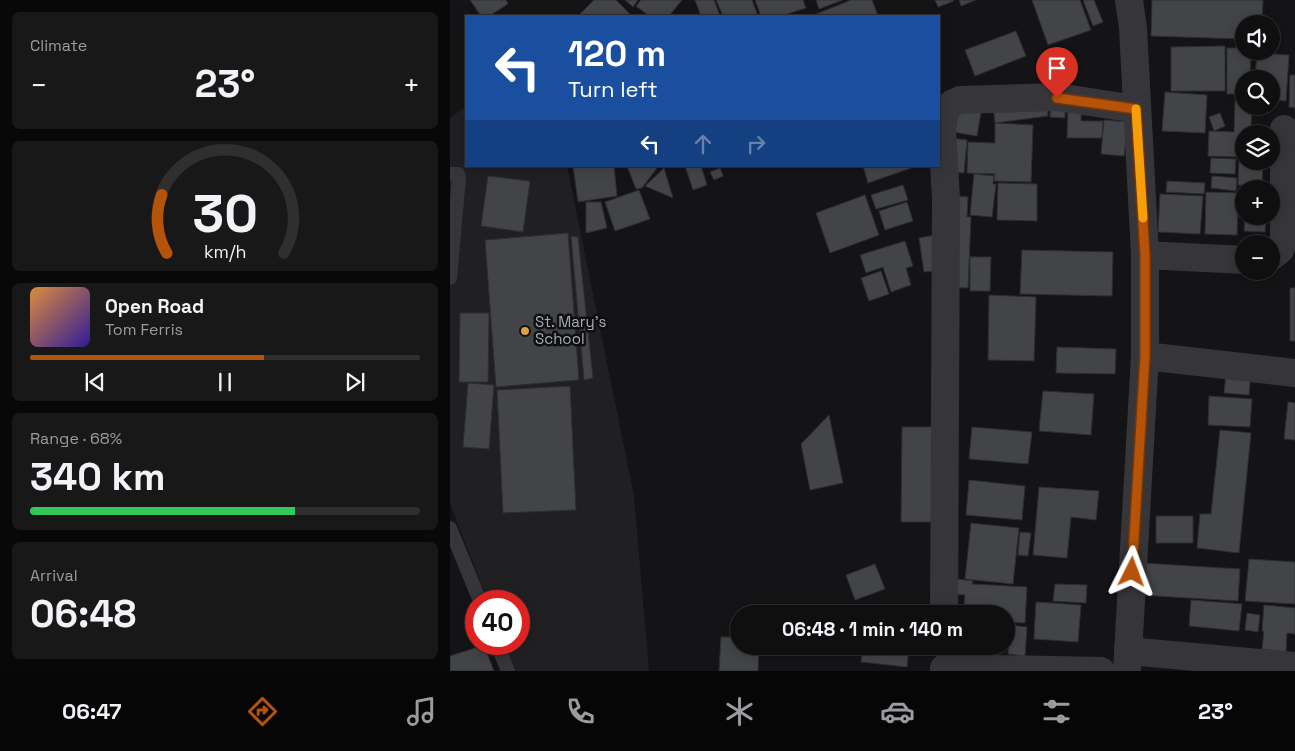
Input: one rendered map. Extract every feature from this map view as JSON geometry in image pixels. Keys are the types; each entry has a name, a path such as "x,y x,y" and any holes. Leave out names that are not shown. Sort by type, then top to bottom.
{"street":[{"path":"1129,0 1133,28 1145,255 1145,356 1128,661 1295,666"},
{"path":"944,605 946,199 942,129 944,110 960,100 1057,98 1136,109"},
{"path":"1280,250 1284,240 1284,129"},
{"path":"1145,255 1235,260"},
{"path":"1145,356 1295,373"},
{"path":"944,662 1101,671"}],"lane":[{"path":"450,174 458,174 459,178 451,241 450,278"},
{"path":"450,528 475,590"},
{"path":"501,655 508,671"}],"shaded area":[{"name":"St. Mary's School","path":"465,107 465,167 567,167 634,496 649,671 515,671 509,655 530,655 530,590 484,590 450,504 450,118"}],"building":[{"path":"470,0 506,0 508,4 491,15 480,15"},
{"path":"594,0 616,0 631,15 579,15"},
{"path":"625,0 638,0 633,7"},
{"path":"641,0 682,0 670,15 648,15 636,6"},
{"path":"695,0 714,0 720,15 701,15"},
{"path":"716,0 752,0 758,15 723,15"},
{"path":"755,0 803,0 806,8 784,15 761,15"},
{"path":"816,0 843,0 819,9"},
{"path":"851,0 872,0 878,15 814,15"},
{"path":"935,0 953,0 954,1 938,7"},
{"path":"959,0 976,0 961,6"},
{"path":"1032,0 1080,0 1091,30 1048,45"},
{"path":"1083,0 1094,0 1103,22 1093,26"},
{"path":"1152,0 1263,0 1262,15 1235,15 1235,39 1151,36"},
{"path":"1016,31 1026,56 975,76 965,50"},
{"path":"1225,46 1225,91 1171,91 1171,47"},
{"path":"1227,48 1235,48 1235,60 1251,60 1250,70 1235,70 1235,94 1227,94"},
{"path":"1280,54 1289,55 1286,101 1280,101 1280,70 1256,70 1256,60 1280,60"},
{"path":"1290,75 1295,75 1295,108 1289,107"},
{"path":"1165,92 1207,95 1205,133 1162,131"},
{"path":"1046,100 1048,116 995,123 993,106"},
{"path":"1051,101 1065,101 1065,118 1050,117"},
{"path":"1235,101 1235,115 1252,115 1251,125 1235,125 1235,157 1208,156 1209,131 1234,132"},
{"path":"958,102 982,106 977,136 953,132"},
{"path":"1068,109 1081,109 1081,121 1103,121 1102,138 1067,138"},
{"path":"1220,113 1225,126 1214,131 1209,117"},
{"path":"1104,120 1128,122 1124,156 1101,154"},
{"path":"995,123 1033,125 1031,182 994,181 995,174 967,173 968,142 995,143"},
{"path":"951,138 967,140 964,173 947,171"},
{"path":"1211,158 1235,159 1235,174 1210,173"},
{"path":"573,167 614,167 617,196 578,202"},
{"path":"627,167 656,167 642,188 636,189"},
{"path":"685,167 701,167 707,185 693,190"},
{"path":"863,167 914,167 868,183"},
{"path":"664,168 673,198 645,186"},
{"path":"720,168 723,176 714,180 710,172"},
{"path":"1239,170 1263,170 1262,180 1238,180"},
{"path":"974,174 994,176 993,184 996,184 992,217 970,215"},
{"path":"488,176 530,181 523,232 481,226"},
{"path":"1212,176 1237,178 1235,180 1235,191 1211,188"},
{"path":"1167,181 1205,183 1204,194 1166,192"},
{"path":"998,183 1037,184 1037,221 997,220"},
{"path":"903,185 908,200 876,209 871,195"},
{"path":"639,190 650,219 615,231 605,202"},
{"path":"1206,192 1235,193 1235,225 1237,225 1237,235 1205,234"},
{"path":"1160,194 1203,196 1200,234 1158,232"},
{"path":"865,195 879,235 830,253 816,213"},
{"path":"951,196 968,197 967,217 971,217 968,288 947,287"},
{"path":"586,202 601,202 607,228 586,233"},
{"path":"907,202 913,221 885,230 879,211"},
{"path":"1244,225 1265,225 1265,232 1244,231"},
{"path":"568,233 579,380 496,387 485,240"},
{"path":"941,234 942,270 924,272 919,238"},
{"path":"571,236 578,237 593,378 584,380"},
{"path":"905,241 913,266 906,268 911,285 891,292 883,267 866,273 860,255"},
{"path":"1022,250 1113,252 1112,296 1020,294"},
{"path":"970,257 991,257 990,291 970,291"},
{"path":"881,271 889,294 869,301 861,278"},
{"path":"1290,288 1295,288 1295,341 1290,341"},
{"path":"989,295 1036,297 1034,361 988,360"},
{"path":"460,313 489,313 488,382 459,382"},
{"path":"1057,347 1116,349 1115,374 1056,373"},
{"path":"1227,367 1251,369 1249,395 1224,393"},
{"path":"468,383 494,385 489,449 463,447"},
{"path":"570,386 576,510 503,513 497,390"},
{"path":"1043,391 1094,394 1091,435 1039,431"},
{"path":"1209,396 1252,399 1250,427 1208,425"},
{"path":"1288,402 1295,403 1295,440 1284,439"},
{"path":"829,415 843,483 810,490 801,444"},
{"path":"902,427 939,427 938,522 901,522"},
{"path":"972,427 1032,432 1028,464 969,459"},
{"path":"1220,430 1251,433 1239,553 1197,548 1200,514 1211,514"},
{"path":"969,480 1025,486 1022,520 966,515"},
{"path":"1039,487 1099,491 1096,520 1071,517 1067,558 1033,555"},
{"path":"1156,516 1193,516 1193,543 1156,543"},
{"path":"971,523 1019,528 1013,584 965,579"},
{"path":"1020,532 1031,533 1028,556 1018,555"},
{"path":"1249,559 1295,562 1295,604 1245,601"},
{"path":"1142,563 1240,569 1238,601 1140,595"},
{"path":"875,564 885,589 855,600 846,575"},
{"path":"957,579 973,581 972,584 1027,587 1025,623 1015,622 1015,605 964,605 965,595 955,594"},
{"path":"1055,584 1087,585 1086,603 1053,601"},
{"path":"1191,600 1242,604 1239,631 1189,626"},
{"path":"1036,602 1081,605 1078,642 1034,639"},
{"path":"1264,605 1295,608 1295,634 1287,633 1286,652 1262,649"},
{"path":"1247,613 1260,615 1258,632 1245,630"},
{"path":"1015,626 1027,627 1025,656 1015,655"},
{"path":"721,637 730,637 730,655 759,655 758,671 719,671"},
{"path":"465,651 465,655 488,655 494,671 450,671 450,656"},
{"path":"862,655 908,655 907,667 861,662"}],"slow traffic":[{"path":"1136,109 1143,218"}],"place":[{"name":"St. Mary's School","path":"525,331"}],"route":[{"path":"1057,98 1136,109 1145,255 1145,356 1132,572"}]}
